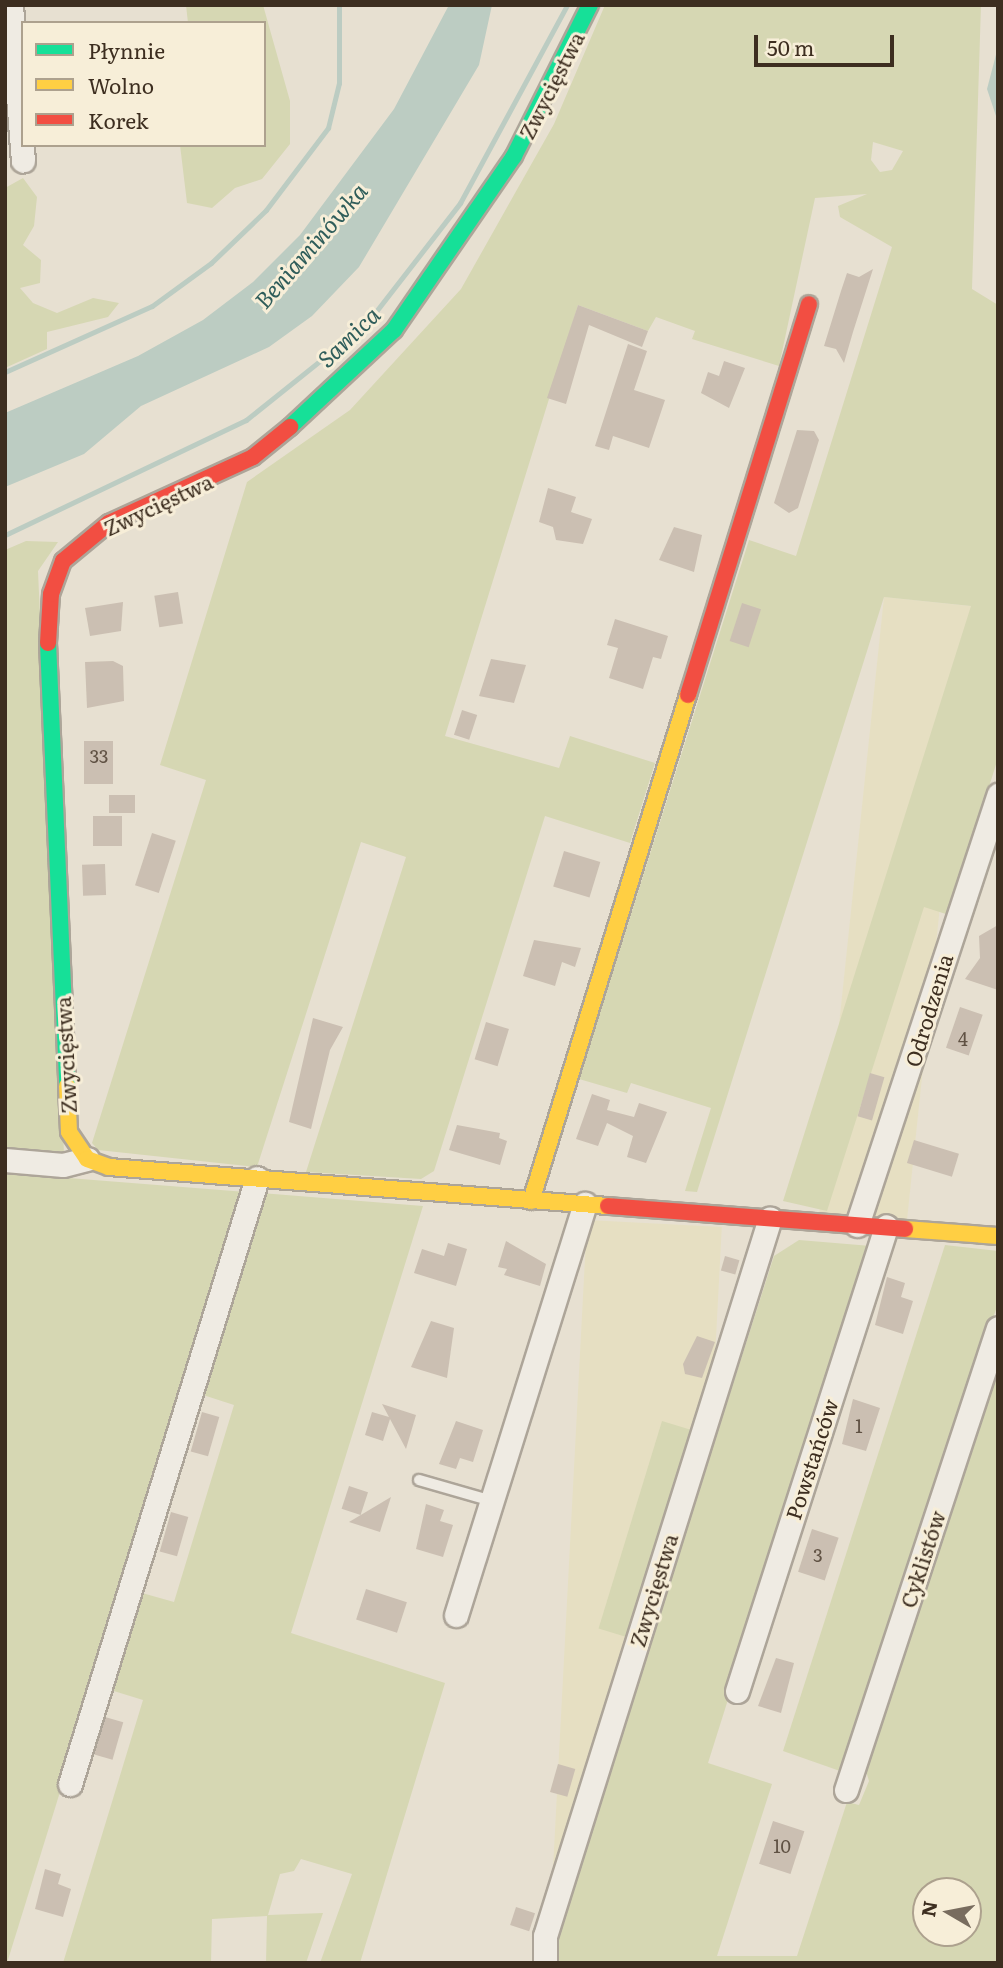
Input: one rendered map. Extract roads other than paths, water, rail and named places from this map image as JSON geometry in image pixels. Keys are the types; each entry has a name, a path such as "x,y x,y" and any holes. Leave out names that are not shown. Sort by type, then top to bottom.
{"street":[{"path":"11,5 21,134"},
{"name":"Zwycięstwa","path":"87,1159 69,1132 65,1109 48,636 60,569 72,550 110,523 253,457 326,399 394,330 514,156 590,5"},
{"path":"22,147 23,160"},
{"path":"531,1201 809,304"},
{"name":"Odrodzenia","path":"857,1225 998,796"},
{"path":"5,1160 69,1165 87,1159 108,1167 998,1236"},
{"path":"70,1784 257,1178"},
{"path":"456,1615 585,1204"},
{"name":"Zwycięstwa","path":"545,1963 545,1936 770,1218"},
{"name":"Powstańców","path":"737,1691 886,1226"},
{"name":"Cyklistów","path":"846,1790 998,1328"}],"lane":[{"path":"419,1480 492,1501"}],"water":[{"name":"Beniaminówka","path":"449,5 492,5 479,65 359,267 312,316 269,347 141,406 84,454 5,487 5,413 138,356 203,320 253,282 300,235 394,109"},
{"path":"998,47 998,122 987,89"}],"waterway":[{"path":"5,372 152,306 211,263 266,210 328,128 339,83 339,5"},
{"name":"Samica","path":"5,535 246,420 367,323 460,203 567,5"}]}
